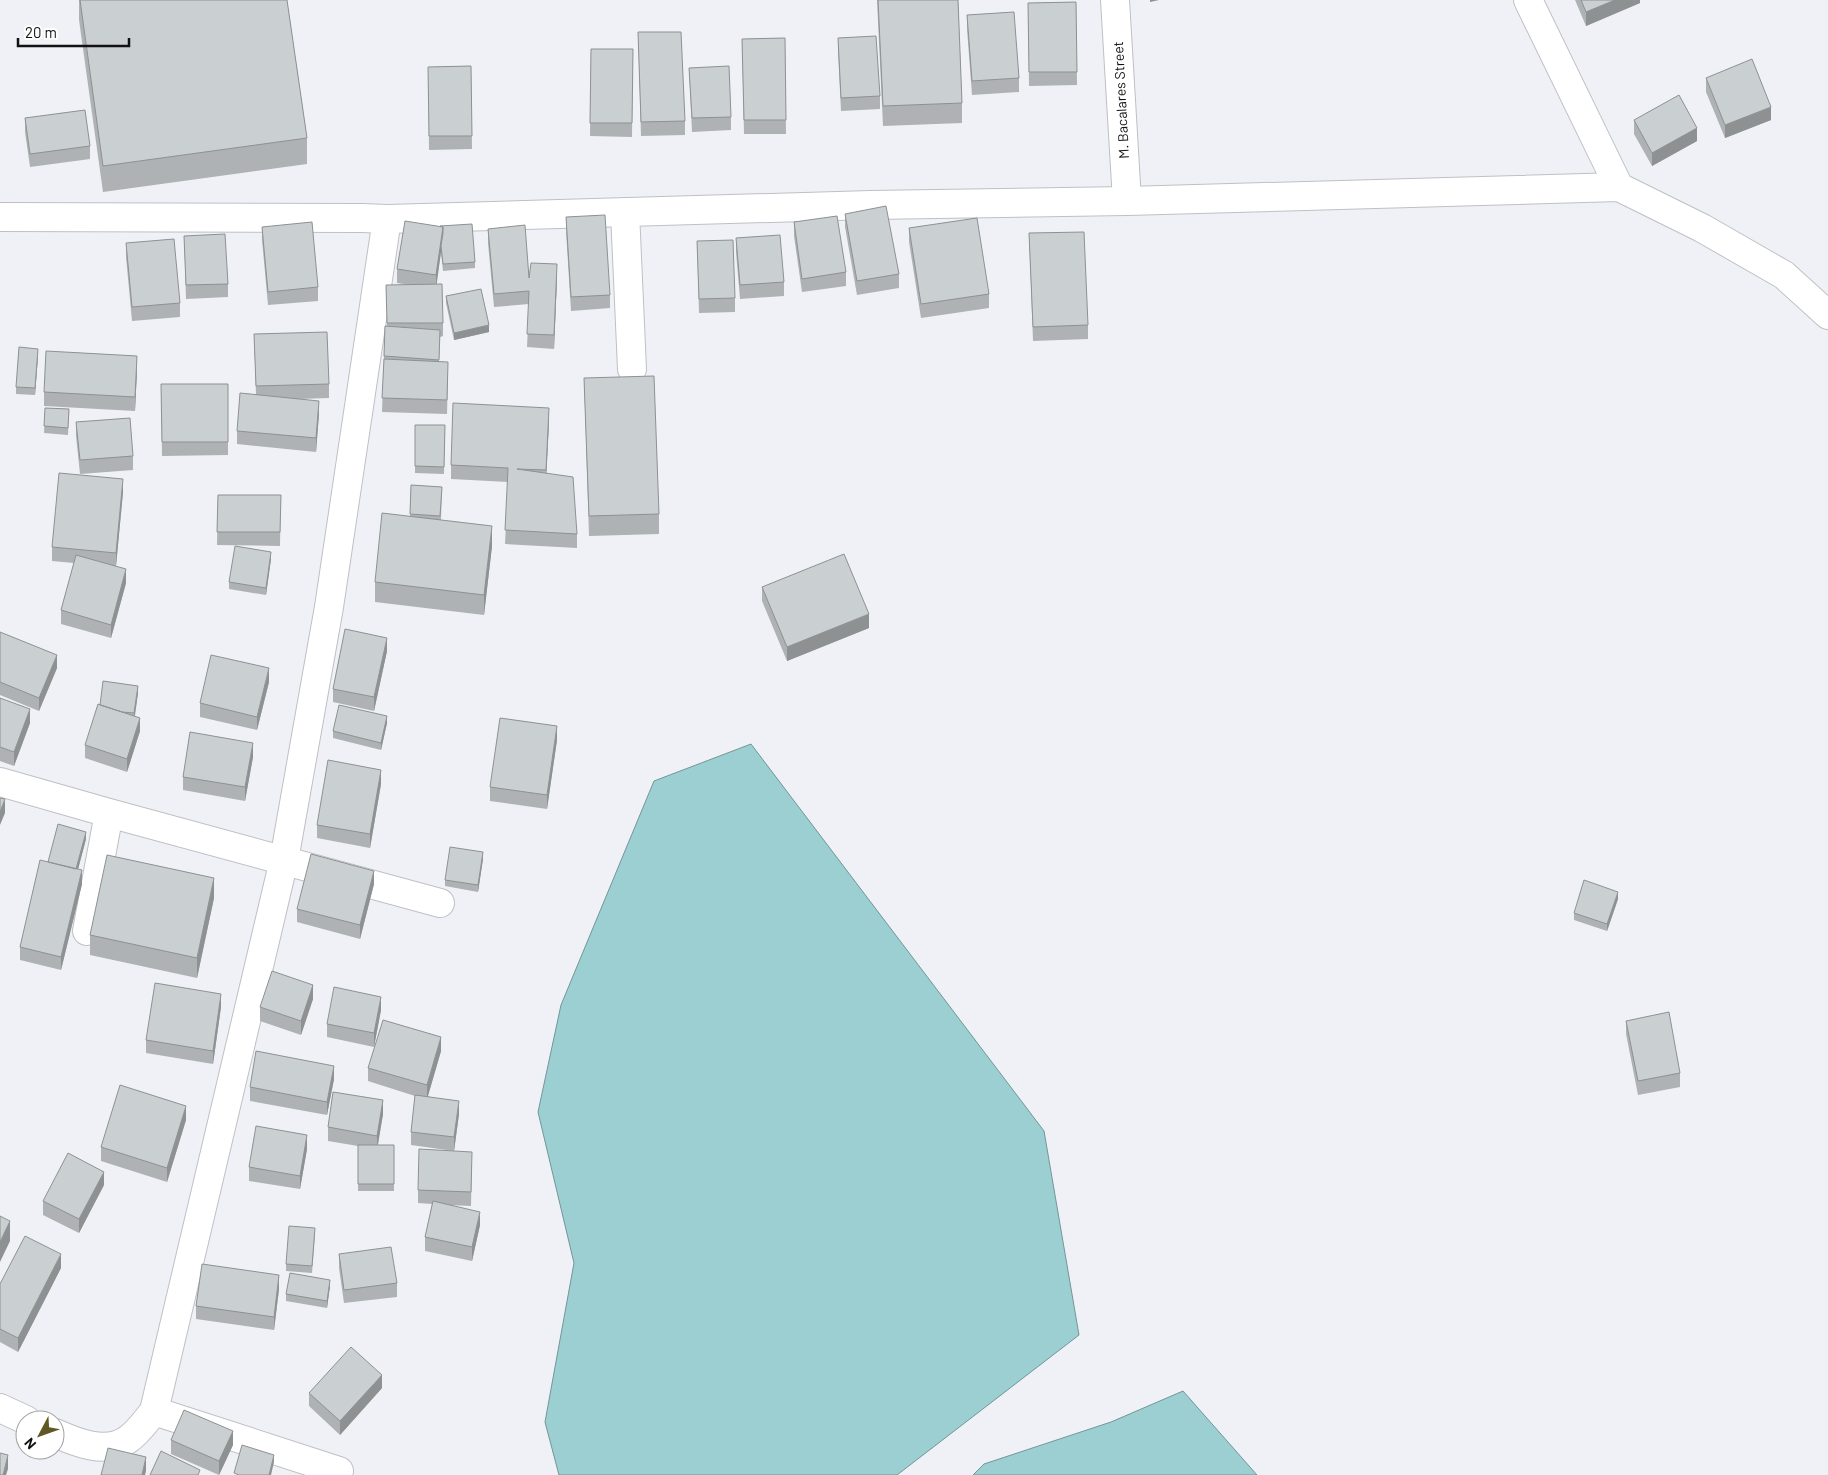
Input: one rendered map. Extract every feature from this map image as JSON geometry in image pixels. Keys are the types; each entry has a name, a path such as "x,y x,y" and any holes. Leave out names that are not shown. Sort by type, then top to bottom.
{"street":[{"name":"M. Bacalares Street","path":"1115,0 1127,201"},
{"path":"1528,0 1619,187"},
{"path":"0,217 386,219 1619,187 1702,228 1784,275 1828,315"},
{"path":"625,212 632,369"},
{"path":"65,1438 106,1448 126,1441 154,1411 284,860 329,607 386,219"},
{"path":"0,782 440,903"},
{"path":"87,931 108,813"},
{"path":"0,1408 15,1415"},
{"path":"154,1411 339,1471"}],"water":[{"path":"751,744 1044,1131 1079,1335 897,1475 559,1475 545,1422 574,1263 538,1112 561,1005 654,781"},
{"path":"1183,1391 1257,1475 973,1475 984,1464 1111,1422"}],"building":[{"path":"80,0 287,0 307,138 103,166"},
{"path":"878,0 958,0 962,103 883,106"},
{"path":"1581,0 1615,0 1586,12"},
{"path":"1076,2 1077,72 1029,72 1028,3"},
{"path":"1014,12 1019,78 972,81 967,15"},
{"path":"638,32 681,32 685,121 641,122"},
{"path":"876,36 880,96 841,98 838,38"},
{"path":"785,38 786,120 744,120 742,39"},
{"path":"591,49 633,49 632,123 590,123"},
{"path":"1752,59 1771,107 1725,125 1706,78"},
{"path":"471,66 472,136 429,136 428,67"},
{"path":"729,66 731,117 692,118 689,68"},
{"path":"1679,95 1697,128 1652,153 1634,120"},
{"path":"85,110 90,146 30,154 25,118"},
{"path":"886,206 899,274 857,281 845,214"},
{"path":"605,215 610,295 571,297 566,217"},
{"path":"837,216 846,272 802,279 794,222"},
{"path":"977,218 989,294 921,304 909,228"},
{"path":"405,221 443,227 436,275 397,269"},
{"path":"312,222 318,287 268,292 262,227"},
{"path":"472,224 475,262 443,264 441,246 443,227 440,226"},
{"path":"525,225 529,278 531,263 557,264 554,335 527,334 529,291 494,294 488,229"},
{"path":"1084,232 1088,325 1033,327 1029,233"},
{"path":"225,234 228,284 186,285 184,236"},
{"path":"780,235 784,282 740,285 736,238"},
{"path":"174,239 180,303 132,307 126,243"},
{"path":"733,240 735,298 699,299 697,241"},
{"path":"442,284 443,323 387,323 386,285"},
{"path":"481,289 489,325 454,333 446,296"},
{"path":"385,326 440,330 439,360 384,356"},
{"path":"327,332 329,384 256,386 254,334"},
{"path":"19,347 38,349 35,388 16,387"},
{"path":"46,351 137,356 135,397 44,392"},
{"path":"384,359 448,362 447,400 382,398"},
{"path":"654,376 659,514 589,516 584,378"},
{"path":"161,384 228,384 228,442 162,442"},
{"path":"240,393 319,401 316,438 237,431"},
{"path":"453,403 549,408 546,470 517,469 573,477 577,534 505,530 508,468 451,465"},
{"path":"45,408 69,409 68,428 44,426"},
{"path":"130,418 133,456 80,460 76,422"},
{"path":"415,425 445,425 444,467 415,466"},
{"path":"59,473 123,479 116,553 52,547"},
{"path":"411,485 442,487 440,516 410,514"},
{"path":"218,495 281,495 280,532 217,532"},
{"path":"382,513 492,526 484,595 375,582"},
{"path":"235,546 271,552 266,588 229,582"},
{"path":"844,554 869,614 787,647 762,587"},
{"path":"76,555 126,569 111,625 61,610"},
{"path":"345,629 387,638 374,697 333,689"},
{"path":"0,632 57,655 39,698 0,682"},
{"path":"211,655 269,668 257,717 200,703"},
{"path":"103,681 138,686 134,713 122,712 100,705"},
{"path":"0,698 30,709 14,752 0,747"},
{"path":"98,704 140,718 127,759 85,745"},
{"path":"339,705 387,716 381,743 333,731"},
{"path":"500,718 557,726 547,795 490,787"},
{"path":"190,732 253,743 245,787 183,777"},
{"path":"328,760 381,770 370,834 317,825"},
{"path":"0,798 5,799 0,812"},
{"path":"58,824 86,832 76,869 48,862"},
{"path":"450,847 483,852 478,885 445,880"},
{"path":"311,854 374,871 360,925 297,909"},
{"path":"107,855 214,878 197,958 90,935"},
{"path":"40,860 82,870 61,957 20,947"},
{"path":"1584,880 1618,892 1607,924 1574,913"},
{"path":"272,971 313,985 301,1021 260,1007"},
{"path":"155,983 221,994 213,1051 146,1040"},
{"path":"334,987 381,997 374,1033 327,1024"},
{"path":"1669,1012 1680,1073 1638,1081 1626,1021"},
{"path":"383,1020 441,1037 427,1085 368,1068"},
{"path":"256,1051 334,1066 327,1102 250,1087"},
{"path":"120,1085 186,1106 167,1168 101,1147"},
{"path":"333,1092 383,1100 377,1136 328,1127"},
{"path":"415,1095 459,1101 454,1137 411,1132"},
{"path":"256,1126 307,1135 300,1176 249,1167"},
{"path":"358,1145 394,1145 394,1184 358,1184"},
{"path":"419,1149 472,1152 471,1192 418,1190"},
{"path":"68,1153 104,1172 79,1219 43,1201"},
{"path":"433,1201 480,1212 472,1247 425,1237"},
{"path":"0,1216 10,1221 0,1242"},
{"path":"289,1226 315,1228 312,1266 286,1264"},
{"path":"25,1236 61,1254 18,1338 0,1329 0,1284"},
{"path":"391,1247 397,1283 344,1290 339,1254"},
{"path":"202,1264 279,1275 274,1317 196,1306"},
{"path":"290,1273 330,1280 327,1301 286,1294"},
{"path":"351,1347 382,1375 340,1421 309,1393"},
{"path":"184,1410 233,1431 219,1461 171,1440"},
{"path":"242,1445 274,1455 269,1475 239,1475 234,1473"},
{"path":"108,1448 146,1457 142,1475 101,1475"},
{"path":"161,1451 200,1470 198,1475 150,1475"},
{"path":"0,1453 8,1455 3,1475 0,1475"}]}
